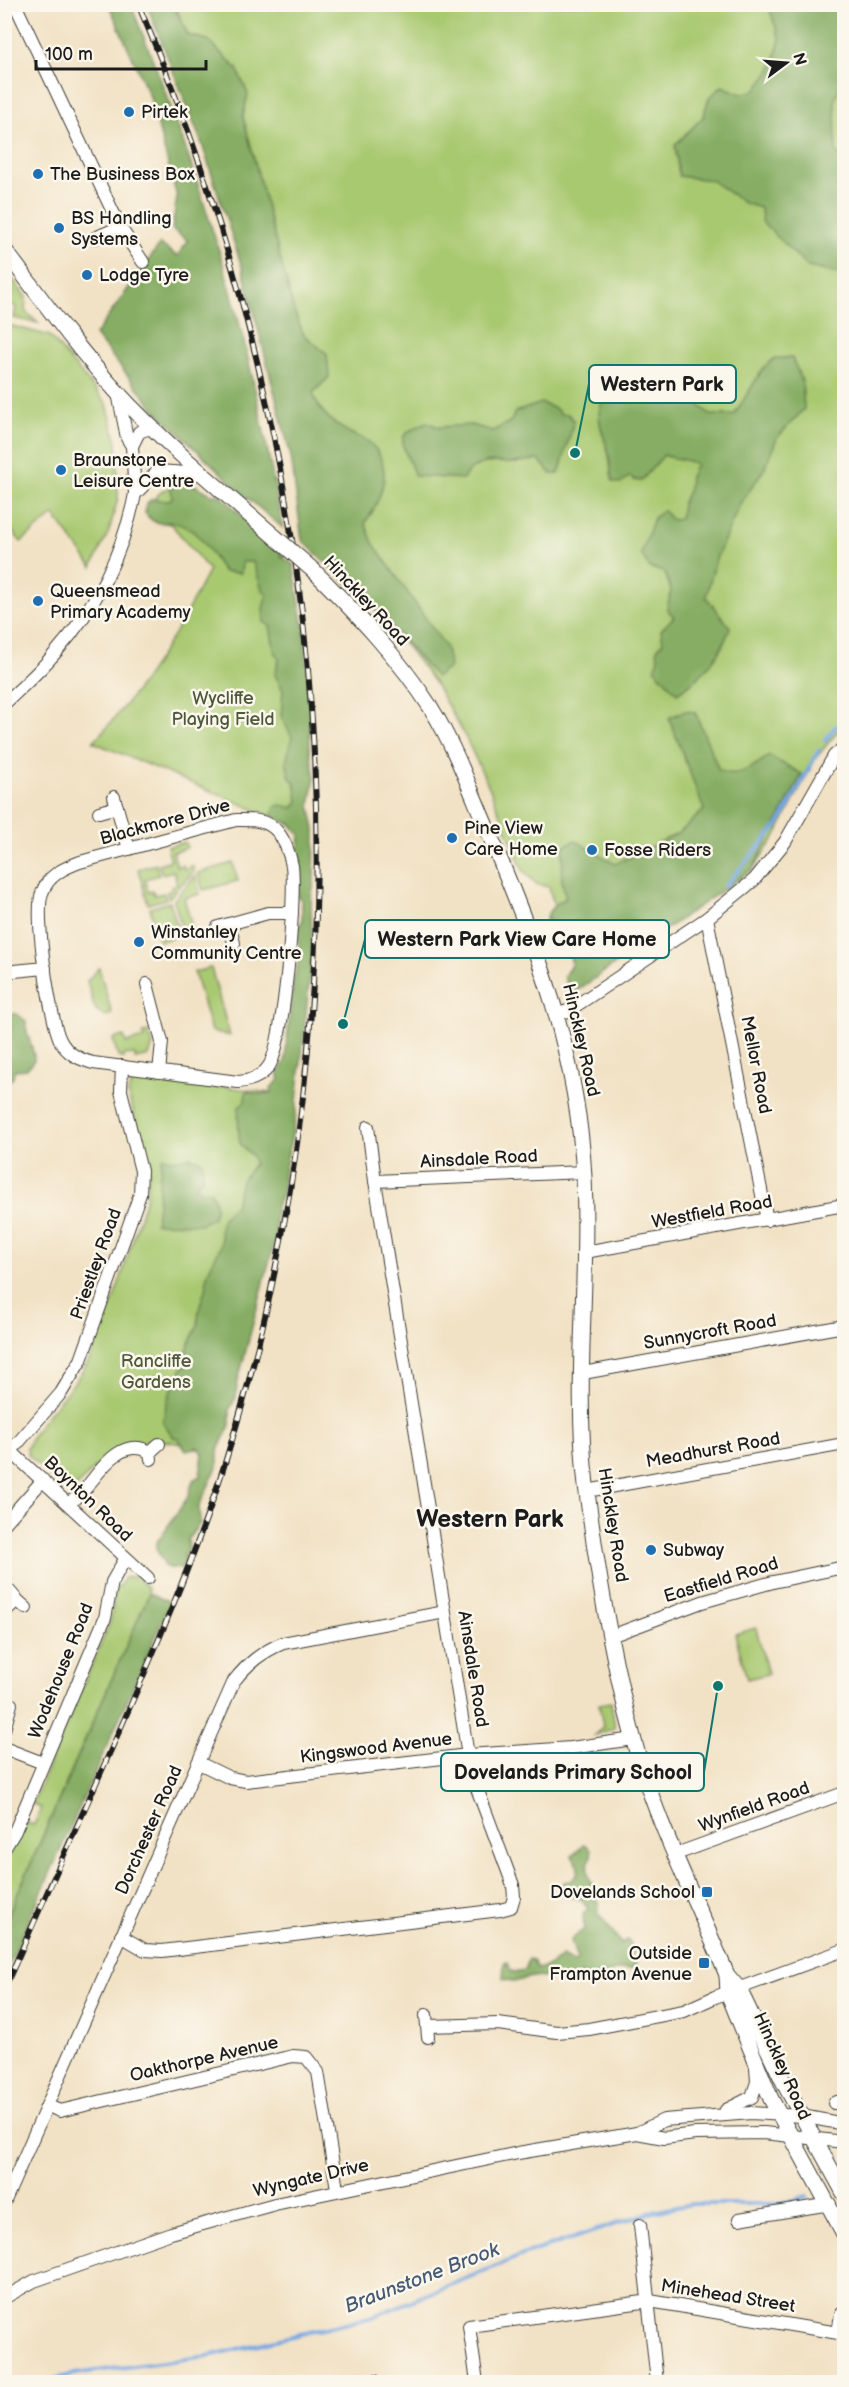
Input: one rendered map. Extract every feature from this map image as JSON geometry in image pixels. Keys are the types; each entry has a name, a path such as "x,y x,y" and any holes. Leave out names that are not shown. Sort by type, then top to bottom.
{"main road":[{"name":"Hinckley Road","path":"4,249 65,330 118,393 202,474 314,571 381,643 432,710 520,905 558,1014 575,1092 584,1172 583,1458 611,1636 633,1738 676,1854 734,1991 782,2081 843,2186"},
{"name":"Hinckley Road","path":"734,1991 755,2060 779,2114 830,2204 844,2234"}],"street":[{"path":"15,4 120,227 142,262"},
{"path":"95,238 120,227"},
{"path":"4,704 58,651 90,605 114,563 128,526 135,494 132,446 127,438 118,393"},
{"path":"132,446 139,432 153,427"},
{"path":"135,494 171,458 171,444"},
{"path":"158,471 202,474"},
{"path":"558,1014 568,1011 707,918 754,880 785,842 834,756 844,747"},
{"path":"99,812 115,802 129,849"},
{"name":"Blackmore Drive","path":"236,820 257,820 274,828 285,843 292,867 292,913 278,1044 265,1072 256,1078 238,1082 159,1072 84,1061 67,1051 56,1028 45,968 39,907 47,883 63,868 129,849 236,820"},
{"path":"234,942 223,926 268,913 292,913"},
{"name":"Mellor Road","path":"707,918 767,1220"},
{"path":"4,972 45,968"},
{"path":"147,984 162,1042 159,1072"},
{"name":"Priestley Road","path":"8,1448 61,1393 81,1360 140,1194 141,1171 121,1091 122,1066"},
{"name":"Ainsdale Road","path":"121,1936 145,1950 162,1951 507,1909 514,1902 513,1886 472,1775 468,1755 368,1127"},
{"name":"Ainsdale Road","path":"375,1181 584,1172"},
{"name":"Westfield Road","path":"585,1252 844,1205"},
{"name":"Sunnycroft Road","path":"583,1372 844,1326"},
{"name":"Meadhurst Road","path":"587,1491 844,1444"},
{"name":"Boynton Road","path":"8,1448 148,1578"},
{"path":"68,1504 86,1488 106,1460 120,1452 134,1449 143,1448 153,1452"},
{"path":"4,1524 43,1480"},
{"name":"Wodehouse Road","path":"4,1849 15,1831 105,1618 112,1582 125,1559"},
{"name":"Eastfield Road","path":"611,1636 702,1602 773,1582 844,1567"},
{"path":"4,1585 22,1604 4,1611"},
{"name":"Dorchester Road","path":"4,2203 234,1681 245,1667 264,1651 301,1638 446,1612"},
{"name":"Wodehouse Road","path":"4,1730 11,1704"},
{"name":"Kingswood Avenue","path":"199,1763 230,1778 246,1781 468,1755 572,1748 633,1738"},
{"name":"Wodehouse Road","path":"4,1748 43,1763"},
{"name":"Wynfield Road","path":"676,1854 844,1793"},
{"path":"427,2026 498,2024 540,2031 573,2032 684,2011 844,1950"},
{"name":"Oakthorpe Avenue","path":"48,2106 60,2111 292,2056 306,2058 318,2072 338,2189"},
{"path":"714,2115 752,2097 757,2082 755,2060"},
{"name":"Wyngate Drive","path":"4,2298 34,2281 171,2233 338,2189 637,2133 664,2120 714,2115 779,2114 844,2124"},
{"name":"Wyngate Drive","path":"637,2133 664,2138 717,2133 792,2135 844,2142"},
{"path":"739,2219 830,2204"},
{"path":"640,2225 657,2382"},
{"name":"Minehead Street","path":"477,2382 469,2326 650,2301 841,2333 841,2314"}],"green space":[{"path":"836,4 844,7 844,77 835,99 836,153 844,159 844,275 808,267 762,222 761,208 744,203 711,180 679,176 675,145 703,117 709,98 722,86 741,94 756,90 772,68 780,39 768,5"},
{"path":"109,5 131,5 168,98 201,193 240,324 283,528 244,495 156,411 95,335 160,244 177,256 188,241 172,229 177,197 150,97"},
{"path":"147,5 173,5 188,35 208,40 237,69 248,94 243,116 294,311 304,335 327,354 329,377 313,393 320,407 334,423 368,442 378,452 384,473 383,483 381,493 365,523 373,543 445,646 450,667 436,677 391,626 302,540 291,457 243,270 202,144"},
{"path":"175,5 844,5 844,728 842,726 816,758 775,837 753,869 576,991 568,989 564,976 572,964 568,946 554,941 546,919 554,905 549,887 536,884 523,870 489,787 463,732 434,682 391,626 325,554 235,144"},
{"path":"4,268 26,297 25,311 38,323 14,318 16,306 5,304"},
{"name":"Braunstone Leisure Centre","path":"4,324 50,336 107,404 117,442 118,498 109,531 92,567 54,515 21,542 5,522"},
{"path":"775,358 792,358 802,381 804,409 777,438 765,468 740,504 716,559 706,597 730,627 722,647 703,673 677,693 655,669 658,658 657,649 663,642 661,630 674,617 667,609 671,591 665,572 650,568 641,554 654,518 663,510 672,520 680,519 682,504 696,464 664,455 641,481 634,480 630,476 621,483 613,482 609,455 600,424 600,407 610,391 620,381 641,382 684,392 711,415 734,415 764,367"},
{"path":"541,403 556,409 561,414 568,414 574,421 559,474 551,474 539,460 535,460 484,464 472,469 463,479 415,476 403,446 403,437 409,431 426,422 439,427 471,425 493,431 511,421 515,412"},
{"path":"181,478 213,495 220,495 281,552 281,556 293,564 304,627 310,705 310,752 315,778 310,805 315,829 314,882 311,898 312,954 295,1121 283,1177 283,1194 276,1205 275,1240 237,1384 236,1397 230,1409 230,1425 218,1450 218,1465 199,1506 200,1523 188,1539 189,1549 184,1556 185,1562 181,1568 169,1568 165,1566 157,1550 157,1542 188,1497 193,1480 200,1476 203,1454 199,1447 186,1450 178,1438 173,1437 163,1422 164,1415 174,1383 186,1364 187,1349 198,1325 200,1305 207,1286 207,1276 221,1244 222,1221 235,1206 241,1181 254,1164 251,1155 240,1142 239,1107 245,1101 246,1091 257,1094 272,1093 271,1088 280,1079 278,1073 285,1062 293,980 299,956 299,942 296,933 302,921 302,900 298,897 294,856 299,848 300,835 291,824 278,820 272,814 275,807 280,805 293,808 298,801 295,783 290,778 286,762 292,737 281,716 283,690 275,675 279,659 274,649 270,626 264,622 263,608 267,594 262,589 253,562 242,562 241,573 224,572 194,532 179,524 158,523 145,513 147,503 152,499 167,501 172,498 171,487"},
{"name":"Wycliffe Playing Field","path":"185,484 210,494 285,557 301,661 306,831 93,742 143,682 184,616 209,570 172,525 148,517 160,493 170,487"},
{"path":"685,711 695,712 719,770 726,773 739,773 769,756 802,774 753,869 576,991 571,992 564,976 572,964 568,946 554,941 548,920 549,911 566,898 562,882 563,847 575,840 615,864 679,833 704,810 669,718"},
{"path":"185,842 187,848 173,852 177,867 183,865 185,870 192,865 194,871 169,898 167,892 172,890 171,886 177,884 174,871 162,874 159,864 171,860 167,847"},
{"path":"233,863 238,881 203,890 198,873"},
{"path":"156,864 159,875 145,879 148,892 153,891 154,895 164,893 166,899 148,904 138,869"},
{"path":"195,875 200,894 184,898 194,933 184,936 174,900"},
{"path":"170,902 180,936 159,941 150,908"},
{"path":"99,968 112,1014 104,1016 95,1009 87,981"},
{"path":"211,968 230,1036 211,1031 194,972"},
{"path":"15,1013 26,1021 34,1060 27,1069 14,1070 13,1078 5,1083 5,1017"},
{"path":"148,1032 153,1044 149,1056 135,1059 135,1055 124,1054 124,1058 118,1057 113,1039 124,1036 126,1043 144,1038 143,1033"},
{"name":"Rancliffe Gardens","path":"144,1076 278,1094 261,1252 202,1450 162,1441 131,1444 104,1461 74,1489 62,1487 28,1455 27,1448 38,1428 82,1372 97,1344 146,1198 149,1172 128,1093 133,1079"},
{"path":"163,1157 176,1160 187,1157 202,1160 203,1177 195,1186 201,1191 209,1190 212,1193 215,1203 213,1218 200,1224 155,1223"},
{"path":"134,1576 147,1587 149,1594 5,1922 5,1857 14,1845 24,1822 34,1825 41,1808 32,1804 110,1623 116,1586 119,1587 124,1578"},
{"path":"149,1594 171,1602 5,1974 5,1923"},
{"path":"756,1628 768,1674 747,1679 735,1634"},
{"path":"611,1702 615,1728 595,1735 603,1726 599,1704"},
{"path":"585,1844 591,1852 588,1872 595,1889 593,1895 599,1904 598,1913 621,1943 628,1940 634,1948 631,1956 637,1967 618,1970 595,1978 582,1973 577,1979 531,1977 514,1982 503,1979 504,1963 507,1962 509,1969 513,1972 525,1970 529,1959 533,1960 537,1969 551,1965 562,1956 574,1963 577,1960 571,1940 584,1929 583,1914 588,1909 581,1899 562,1895 560,1889 564,1882 571,1881 577,1875 578,1866 572,1856"}],"waterway":[{"path":"825,741 835,727 844,724"},
{"path":"725,886 779,824 819,750"},
{"name":"Braunstone Brook","path":"45,2382 74,2374 208,2356 372,2317 528,2253 649,2213 691,2204 781,2204 807,2196"}],"railway":[{"path":"4,1989 156,1645 186,1573 225,1463 273,1281 303,1097 316,912 312,726 292,541 256,359 205,179 138,4"}],"place":[{"name":"Pirtek","path":"129,112"},
{"name":"The Business Box","path":"38,174"},
{"name":"BS Handling Systems","path":"59,228"},
{"name":"Lodge Tyre","path":"87,275"},
{"name":"Western Park","path":"575,453"},
{"name":"Braunstone Leisure Centre","path":"61,470"},
{"name":"Queensmead Primary Academy","path":"38,601"},
{"name":"Pine View Care Home","path":"452,838"},
{"name":"Fosse Riders","path":"592,850"},
{"name":"Winstanley Community Centre","path":"139,942"},
{"name":"Western Park View Care Home","path":"343,1024"},
{"name":"Subway","path":"651,1550"},
{"name":"Dovelands Primary School","path":"718,1686"},
{"name":"Dovelands School","path":"707,1892"},
{"name":"Outside Frampton Avenue","path":"704,1963"}],"district":[{"name":"Western Park","path":"490,1519"}]}
